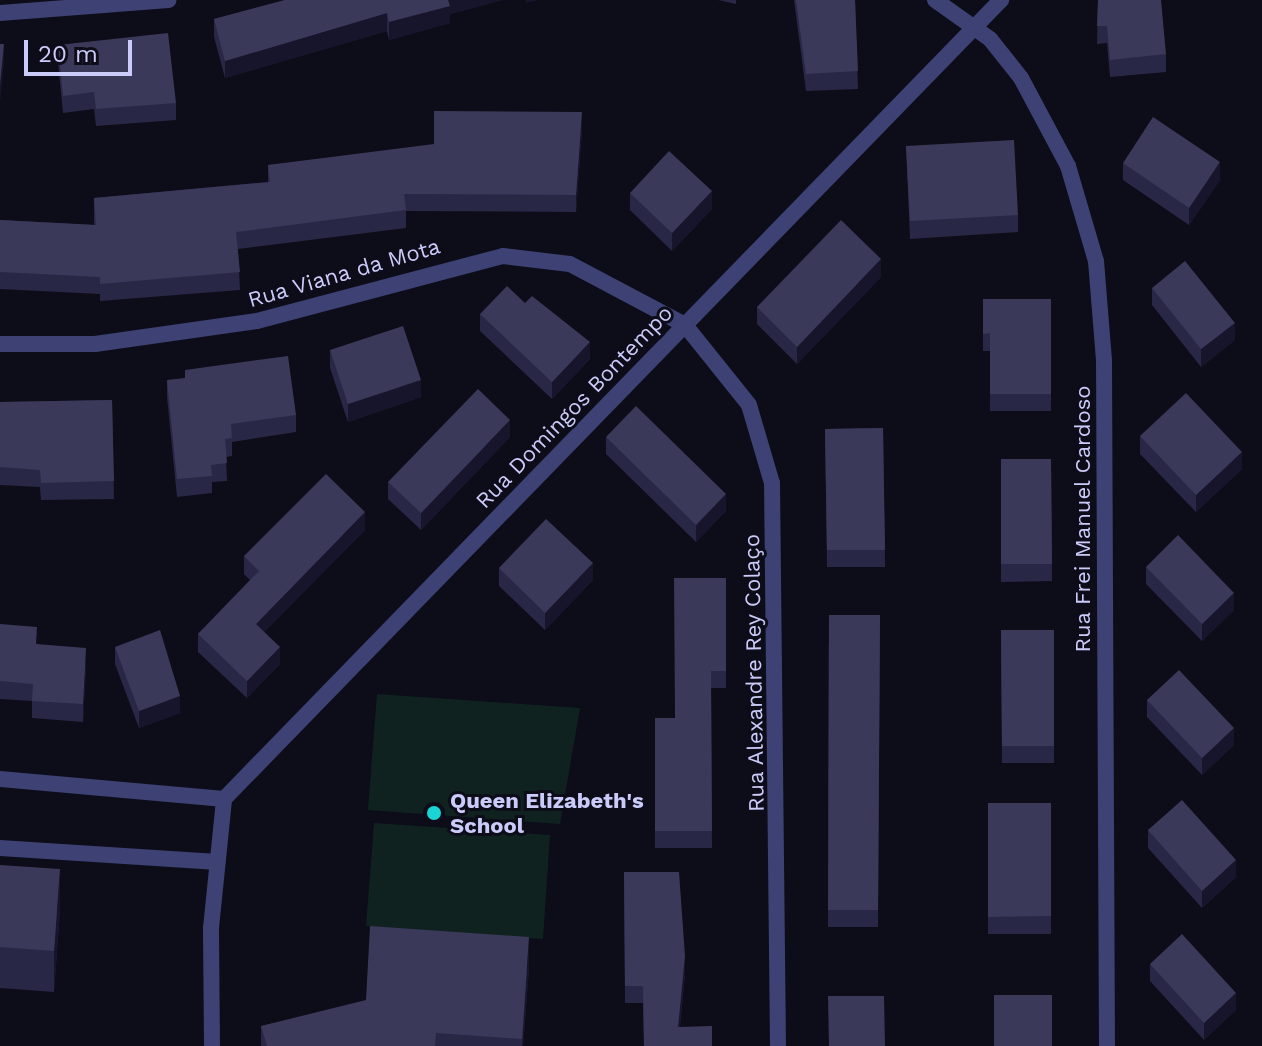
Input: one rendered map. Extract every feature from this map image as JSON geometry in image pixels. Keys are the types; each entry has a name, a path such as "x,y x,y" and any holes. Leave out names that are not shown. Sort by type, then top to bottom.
{"street":[{"path":"0,13 168,0"},
{"name":"Rua Frei Manuel Cardoso","path":"935,0 973,29 1021,78 1068,166 1103,311 1107,1046"},
{"name":"Rua Domingos Bontempo","path":"224,799 1001,0"},
{"name":"Rua Viana da Mota","path":"0,344 95,344 242,324 503,256 570,264 685,325"},
{"name":"Rua Alexandre Rey Colaço","path":"685,325 749,405 772,483 778,1046"},
{"path":"0,779 224,799 218,862 212,1046"},
{"path":"0,848 218,862"}],"green space":[{"path":"377,694 580,708 560,824 368,810"},
{"path":"374,823 550,835 543,939 366,926"}],"building":[{"path":"285,0 448,0 450,6 389,22 387,13 225,61 214,19"},
{"path":"796,0 855,0 858,71 806,74"},
{"path":"1098,0 1161,0 1166,54 1110,60 1107,26 1097,26"},
{"path":"168,33 176,103 96,109 94,92 63,96 58,45"},
{"path":"0,44 4,44 0,85"},
{"path":"434,111 582,112 576,195 404,194 406,210 236,232 240,272 100,284 100,277 0,272 0,220 96,225 94,198 270,182 268,165 434,144"},
{"path":"1153,117 1220,162 1189,208 1123,163"},
{"path":"1014,140 1018,215 910,221 906,146"},
{"path":"669,151 712,191 672,233 630,193"},
{"path":"841,220 881,259 797,347 757,307"},
{"path":"1185,261 1235,323 1201,349 1152,288"},
{"path":"507,286 525,303 532,296 590,342 552,382 480,314"},
{"path":"983,299 1051,299 1051,394 990,394 990,333 983,334"},
{"path":"403,326 421,380 348,404 330,350"},
{"path":"288,356 296,415 231,424 232,438 225,439 227,463 211,465 212,476 177,479 167,380 185,378 185,370"},
{"path":"478,389 510,420 421,513 388,482"},
{"path":"1186,393 1242,452 1196,495 1140,436"},
{"path":"112,400 114,481 41,483 40,470 0,467 0,402"},
{"path":"636,406 726,494 696,525 606,437"},
{"path":"883,428 885,550 827,550 825,429"},
{"path":"1001,459 1051,459 1052,564 1001,564"},
{"path":"326,474 365,512 256,624 280,647 247,681 198,634 259,571 244,556"},
{"path":"546,519 593,563 545,613 499,568"},
{"path":"1178,535 1234,593 1202,624 1146,567"},
{"path":"674,578 726,578 726,671 711,671 712,831 655,831 655,718 675,718"},
{"path":"829,615 880,615 878,910 828,910"},
{"path":"0,624 37,627 36,644 86,648 83,704 32,701 33,684 0,681"},
{"path":"160,630 180,696 139,711 115,647"},
{"path":"1001,630 1054,630 1054,746 1002,746"},
{"path":"1179,670 1234,728 1202,758 1147,700"},
{"path":"1182,800 1236,860 1202,891 1148,830"},
{"path":"988,803 1051,803 1051,916 988,917"},
{"path":"0,865 60,869 54,951 0,947"},
{"path":"624,872 679,872 685,956 678,1027 712,1026 712,1046 644,1046 643,986 625,986"},
{"path":"370,926 529,937 522,1039 436,1033 435,1046 267,1046 261,1026 366,1000"},
{"path":"1182,934 1236,993 1204,1023 1150,964"},
{"path":"994,995 1052,995 1052,1046 994,1046"},
{"path":"828,996 884,996 885,1046 829,1046"}],"place":[{"name":"Queen Elizabeth's School","path":"434,813"}]}
